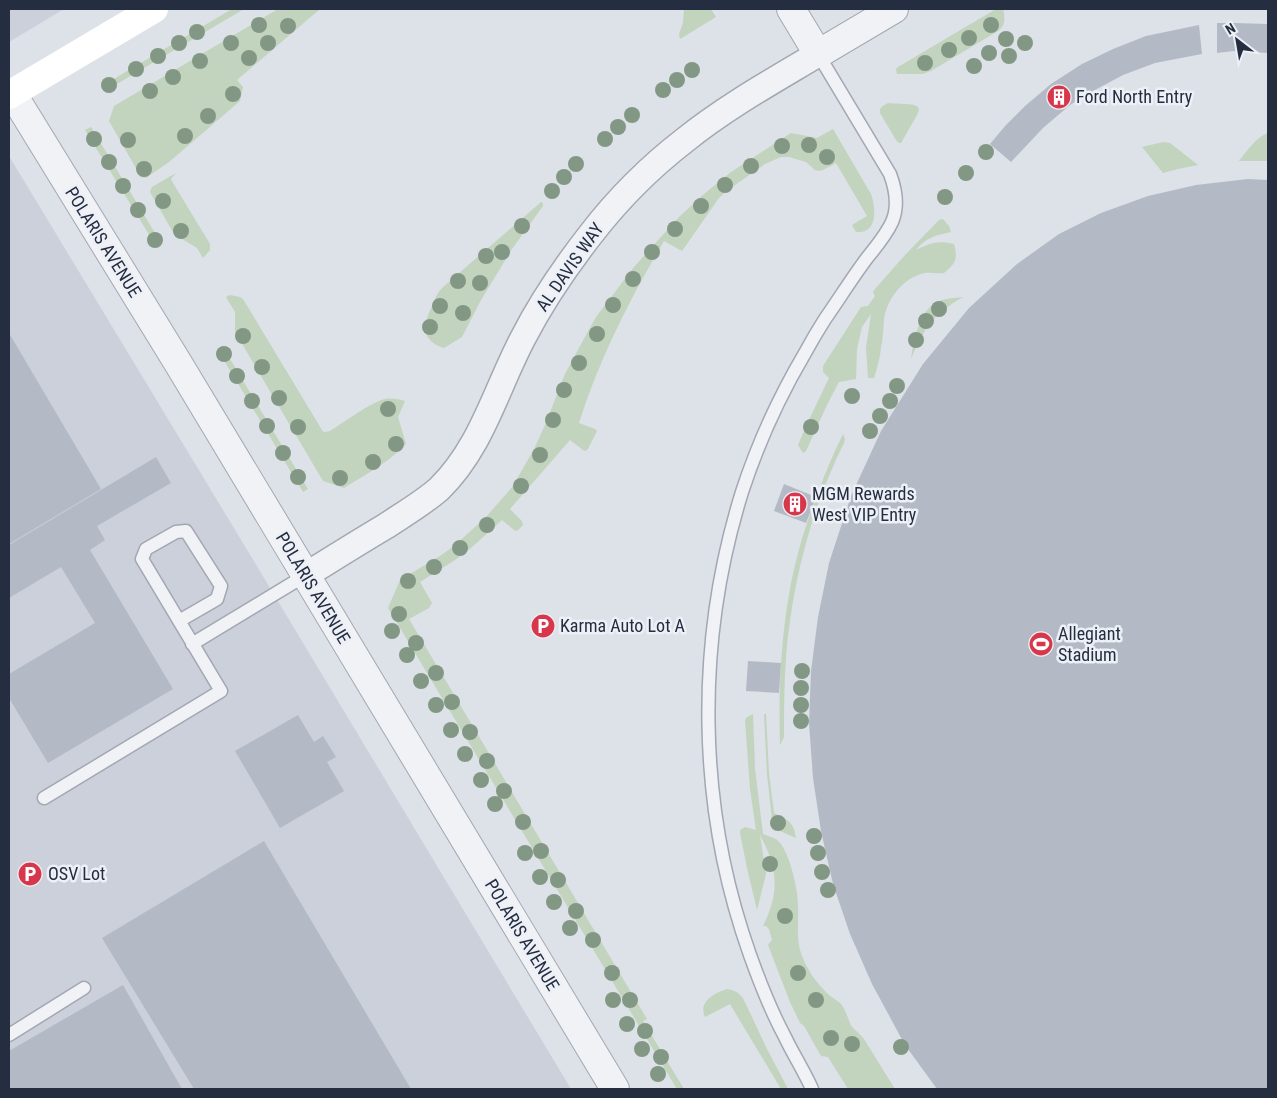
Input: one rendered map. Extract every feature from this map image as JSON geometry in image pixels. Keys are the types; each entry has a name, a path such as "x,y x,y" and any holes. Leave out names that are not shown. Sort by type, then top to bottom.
{"main road":[{"path":"10,92 154,9"}],"street":[{"path":"791,9 818,54"},
{"name":"AL DAVIS WAY","path":"306,575 413,509 438,489 458,467 475,442 490,413 523,337 547,296 593,232 618,202 653,166 685,139 721,114 894,9"},
{"name":"POLARIS AVENUE","path":"10,92 306,575 615,1089"}],"lane":[{"path":"812,1089 769,1003 750,957 732,898 724,864 712,790 709,758 708,694 711,642 722,567 731,530 756,450 774,410 822,323 884,235 896,209 896,197 890,174 818,54"},
{"path":"44,798 221,692 142,559 146,549 176,532 186,531 221,586 217,599 179,621"},
{"path":"192,644 306,575"},
{"path":"9,1035 84,988"}],"shaded area":[{"path":"9,9 64,9 9,42"},
{"path":"9,156 255,563 571,1089 9,1089"}],"green space":[{"path":"232,9 244,9 105,91 102,86"},
{"path":"278,9 320,9 237,80 243,87 240,101 169,162 146,178 141,177 109,121 114,106"},
{"path":"684,9 711,9 716,17 680,39 679,34 683,23"},
{"path":"996,9 1003,9 1004,15 1004,24 998,31 931,71 922,74 897,74 896,69 898,67"},
{"path":"888,103 913,105 919,108 901,143 896,140 880,113 881,108"},
{"path":"91,127 161,243 156,246 85,130"},
{"path":"833,129 871,194 874,206 872,225 863,232 856,232 852,225 867,216 836,163 819,171 806,162 789,157 781,157 765,164 725,192 682,251 664,241 616,330 587,399 579,423 597,431 588,449 583,450 570,440 510,509 522,521 523,525 517,531 502,520 471,548 420,582 432,603 429,608 409,619 647,1019 643,1021 684,1089 677,1089 388,608 400,580 454,546 486,517 513,486 534,449 565,374 596,317 634,267 679,217 731,172 791,133 817,138"},
{"path":"1268,133 1268,161 1239,161 1256,141"},
{"path":"1163,142 1170,143 1198,165 1163,173 1142,147"},
{"path":"176,173 171,179 210,244 210,250 203,258 197,248 174,234 150,192 152,187"},
{"path":"541,202 543,206 512,249 481,300 462,337 444,348 436,345 427,336 426,326 429,313 440,290"},
{"path":"943,219 951,232 931,238 916,250 934,243 954,244 955,260 944,273 921,274 907,281 896,292 885,313 880,356 874,378 868,378 866,348 871,314 862,327 857,349 856,379 839,382 806,451 803,453 798,445 829,378 823,372 823,366 861,307 868,306 875,296 873,292 875,289 939,220"},
{"path":"230,295 243,299 324,432 330,431 379,401 397,399 405,401 398,417 406,444 384,463 344,488 323,481 235,332 235,312 226,297"},
{"path":"963,297 937,316 925,330 911,359 922,318 932,305 939,301"},
{"path":"224,349 308,489 303,492 219,352"},
{"path":"843,434 844,443 822,494 798,574 786,657 784,737 780,745 781,661 792,577 810,515 827,469"},
{"path":"753,714 755,769 763,834 775,839 781,845 789,860 798,898 798,939 802,956 811,974 829,995 843,1007 851,1026 864,1039 895,1089 848,1089 828,1057 821,1056 804,1026 800,1023 768,945 772,940 769,929 763,926 774,891 773,869 760,835 766,874 757,910 740,833 740,830 745,827 756,830 750,789 745,720"},
{"path":"764,714 766,714 769,773 774,813 792,824 796,838 773,828 767,774"},
{"path":"727,989 736,992 743,998 788,1089 781,1089 730,1004 705,1017 703,1012 705,1003 712,996"}],"building":[{"name":"Ford North Entry","path":"1217,23 1268,24 1268,53 1234,51 1217,53"},
{"name":"Ford North Entry","path":"1199,25 1202,54 1155,63 1123,75 1095,90 1070,105 1043,128 1011,162 990,144 1025,106 1051,84 1082,64 1146,36"},
{"name":"Allegiant Stadium","path":"1248,179 1268,180 1268,1089 937,1089 905,1045 872,984 850,934 833,884 821,831 813,778 809,723 811,671 818,617 829,563 851,496 881,431 923,364 969,308 1017,264 1059,234 1101,213 1148,196 1196,185"},
{"path":"9,333 101,489 9,544"},
{"path":"156,457 171,483 97,526 105,540 90,550 173,689 48,763 9,698 9,674 95,623 61,567 9,598 9,545"},
{"name":"MGM Rewards West VIP Entry","path":"784,484 816,497 806,523 774,511"},
{"path":"748,661 781,663 779,693 746,691"},
{"path":"298,715 314,742 323,736 336,757 327,762 344,791 280,828 235,751"},
{"path":"264,841 411,1089 194,1089 102,938"},
{"path":"123,985 182,1089 9,1089 9,1051"}],"place":[{"name":"Ford North Entry","path":"1059,97"},
{"name":"MGM Rewards West VIP Entry","path":"795,504"},
{"name":"Karma Auto Lot A","path":"543,626"},
{"name":"Allegiant Stadium","path":"1041,644"},
{"name":"OSV Lot","path":"30,874"}]}
